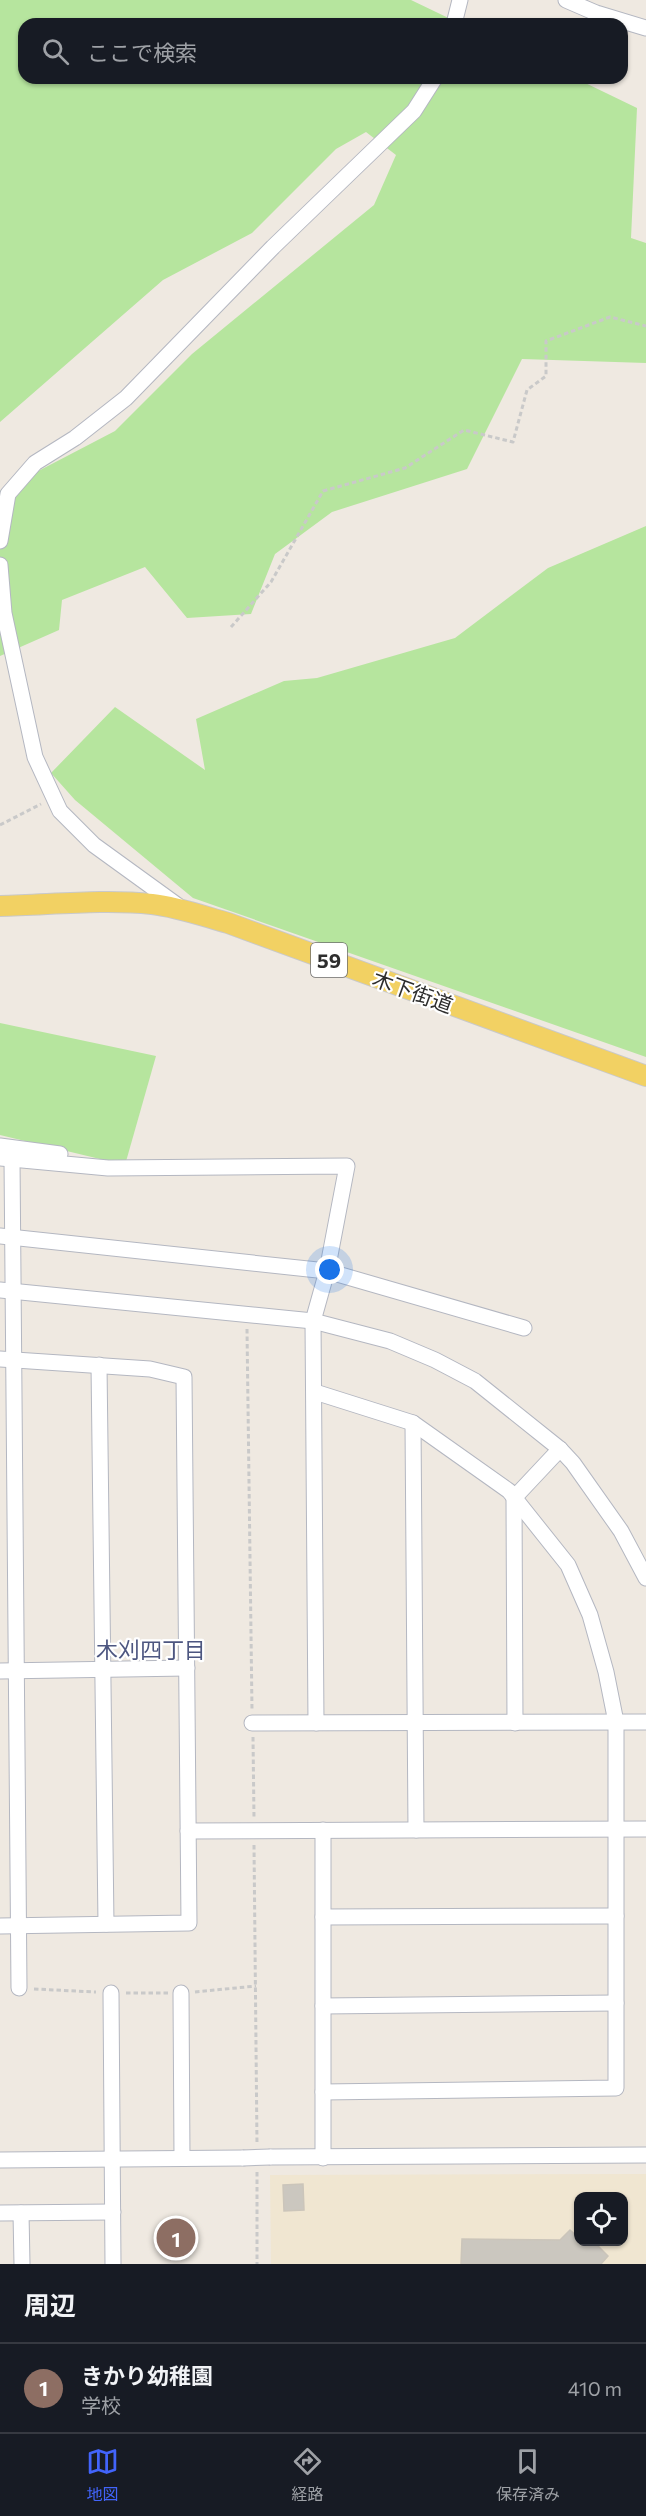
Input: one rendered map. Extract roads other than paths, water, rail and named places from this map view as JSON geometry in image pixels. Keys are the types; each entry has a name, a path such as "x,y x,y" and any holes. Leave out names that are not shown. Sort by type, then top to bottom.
{"main road":[{"name":"木下街道","path":"0,906 125,903 153,904 183,910 228,923 646,1076"}],"street":[{"path":"456,18 460,0"},
{"path":"566,0 613,18"},
{"path":"628,23 646,28"},
{"path":"0,541 8,494 35,463 75,438 126,398 273,247 414,111 431,84"},
{"path":"0,565 4,613 35,757 60,811 94,845 183,910"},
{"path":"0,1146 82,1158 88,1166"},
{"path":"19,1988 16,1671 6,1359 6,1158 108,1168 346,1166 327,1271 313,1321 316,1723"},
{"path":"6,1236 327,1271 524,1328"},
{"path":"6,1291 313,1321 390,1341 435,1360 475,1381 560,1449 573,1463 621,1531 646,1578"},
{"path":"0,1926 189,1923 184,1377 150,1369 6,1359"},
{"path":"99,1365 106,1924"},
{"path":"315,1392 413,1423 509,1491 568,1565 573,1575 590,1615 606,1672 616,1722 616,2088 323,2092"},
{"path":"413,1423 416,1830"},
{"path":"514,1722 514,1498 560,1449"},
{"path":"0,1671 187,1668"},
{"path":"252,1723 646,1722"},
{"path":"188,1831 646,1829"},
{"path":"323,1830 323,2158"},
{"path":"323,1917 616,1916"},
{"path":"111,1993 112,2264"},
{"path":"181,1993 182,2158"},
{"path":"323,2006 616,2002"},
{"path":"0,2160 646,2155"},
{"path":"0,2213 113,2212"},
{"path":"21,2213 22,2264"}],"place":[{"name":"きかり幼稚園","path":"176,2238"}],"district":[{"name":"木刈四丁目","path":"151,1649"}]}
